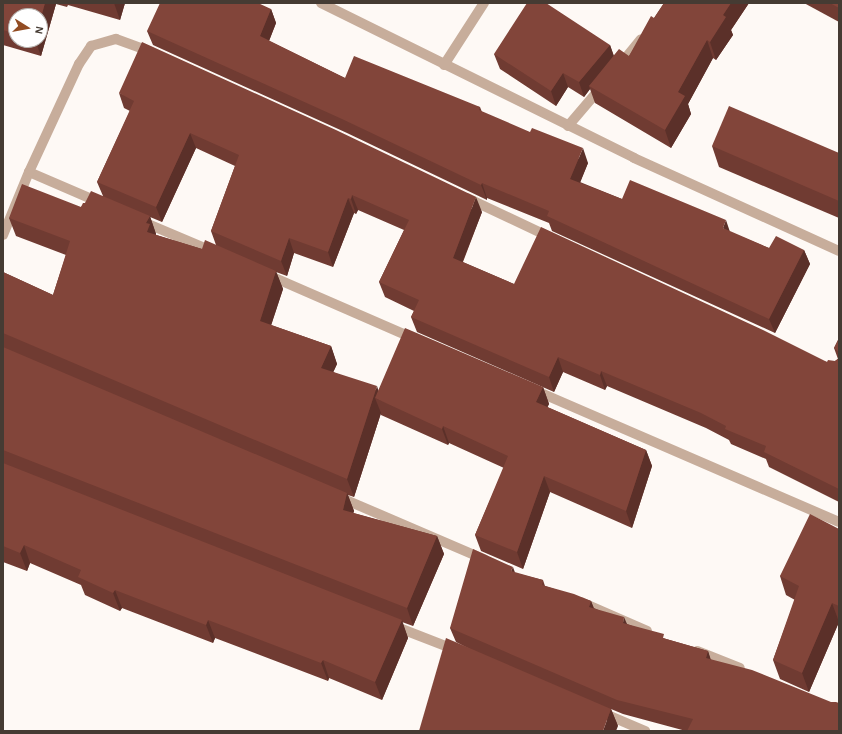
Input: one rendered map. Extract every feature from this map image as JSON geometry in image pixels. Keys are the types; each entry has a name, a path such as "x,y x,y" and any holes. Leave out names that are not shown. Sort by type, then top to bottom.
{"street":[{"path":"321,3 634,158 839,251"},
{"path":"444,65 484,3"},
{"path":"568,126 647,32"},
{"path":"3,235 29,172 79,64 91,46 116,39 136,45 162,57"},
{"path":"29,172 109,207"},
{"path":"457,193 557,240"},
{"path":"131,216 226,258"},
{"path":"256,270 424,343"},
{"path":"526,387 839,522"},
{"path":"328,493 497,565"},
{"path":"574,599 658,636"},
{"path":"383,622 468,654"},
{"path":"687,647 753,674"},
{"path":"596,710 645,731"}],"building":[{"path":"3,3 45,3 44,8 8,8 8,32 3,30"},
{"path":"160,3 258,3 271,9 260,36 345,78 354,56 480,107 479,110 530,132 532,128 583,148 570,179 622,199 630,180 726,220 723,228 769,248 776,236 804,250 769,319 547,216 549,211 482,183 481,185 342,119 147,31"},
{"path":"527,3 546,3 610,45 579,82 563,73 551,91 494,54"},
{"path":"664,3 731,3 723,15 726,17 710,42 707,40 678,92 685,96 665,130 589,86 619,49 629,56 651,16 654,18"},
{"path":"830,3 839,3 839,8"},
{"path":"142,42 336,130 476,197 453,258 514,284 541,227 763,330 827,362 828,360 835,361 839,358 839,489 764,452 766,446 725,429 726,426 701,413 601,371 600,375 558,357 549,377 411,317 419,300 379,282 409,220 352,195 351,199 348,198 328,252 289,238 281,261 211,231 239,155 190,133 156,207 97,182 134,101 119,93"},
{"path":"729,106 839,153 839,201 712,146"},
{"path":"22,184 81,207 83,203 85,203 91,191 150,216 146,223 150,224 147,232 202,249 205,240 276,271 260,321 331,346 321,368 377,386 347,479 3,333 3,272 53,295 70,241 9,218"},
{"path":"405,328 543,387 536,402 646,450 626,511 544,476 517,552 475,535 508,456 443,426 442,429 375,398"},
{"path":"839,338 839,352 834,348"},
{"path":"3,347 347,493 343,510 437,536 407,608 3,450"},
{"path":"3,463 402,620 375,682 323,660 321,663 208,620 206,625 115,590 113,593 78,577 81,570 24,545 20,553 3,546"},
{"path":"810,514 839,529 839,606 832,603 802,673 773,660 799,586 780,576"},
{"path":"473,549 513,567 511,571 543,580 542,585 574,594 591,601 589,607 624,617 623,623 664,634 663,638 708,651 706,658 752,670 831,702 839,703 839,731 687,731 693,719 617,700 450,628"},
{"path":"446,638 611,709 603,731 419,731"}]}
